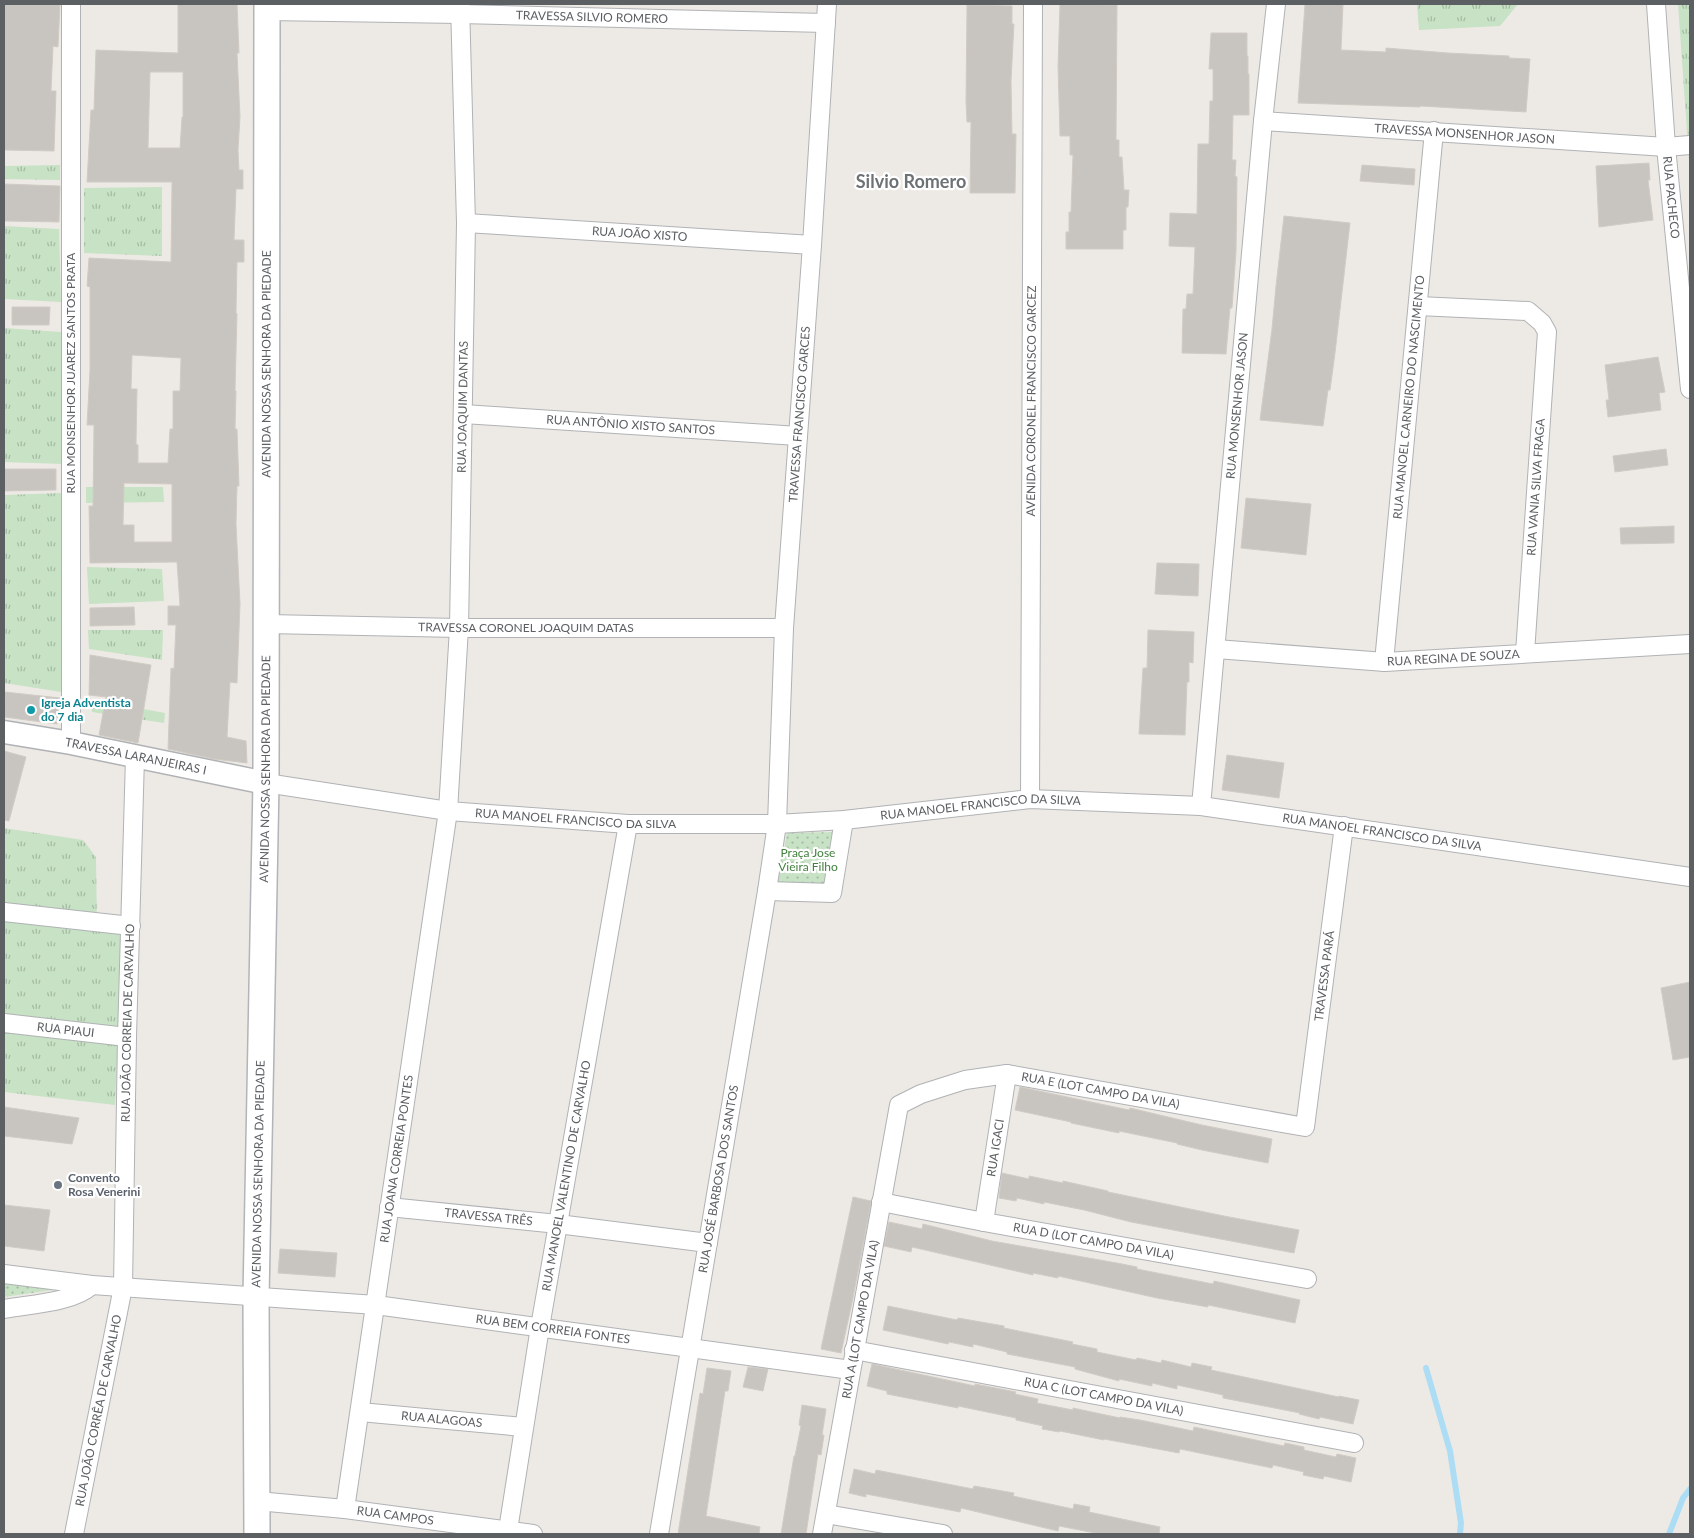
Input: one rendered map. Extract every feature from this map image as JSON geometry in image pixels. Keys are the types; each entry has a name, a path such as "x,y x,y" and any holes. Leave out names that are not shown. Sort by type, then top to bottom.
{"main road":[{"name":"AVENIDA NOSSA SENHORA DA PIEDADE","path":"257,1534 256,1297 266,783 267,7"}],"street":[{"name":"RUA MONSENHOR JUAREZ SANTOS PRATA","path":"71,4 71,743"},
{"name":"TRAVESSA FRANCISCO GARCES","path":"777,824 784,628 812,246 827,4"},
{"name":"AVENIDA CORONEL FRANCISCO GARCEZ","path":"1030,799 1033,4"},
{"name":"RUA MONSENHOR JASON","path":"1201,806 1263,121 1276,4"},
{"name":"RUA PACHECO","path":"1656,4 1666,147 1690,389"},
{"name":"TRAVESSA SILVIO ROMERO","path":"267,7 460,9 826,23"},
{"name":"RUA JOAQUIM DANTAS","path":"448,811 459,628 466,223 460,9"},
{"name":"TRAVESSA MONSENHOR JASON","path":"1263,121 1666,147 1690,145"},
{"name":"RUA MANOEL CARNEIRO DO NASCIMENTO","path":"1384,662 1434,131"},
{"name":"RUA JOÃO XISTO","path":"466,223 812,246"},
{"name":"RUA VANIA SILVA FRAGA","path":"1418,306 1528,311 1542,323 1547,332 1525,653"},
{"name":"RUA ANTÔNIO XISTO SANTOS","path":"463,414 798,436"},
{"name":"TRAVESSA CORONEL JOAQUIM DATAS","path":"267,624 459,628 784,628"},
{"name":"RUA REGINA DE SOUZA","path":"1216,649 1384,662 1690,644"},
{"name":"TRAVESSA LARANJEIRAS I","path":"4,732 71,743 266,783"},
{"name":"RUA JOÃO CORREIA DE CARVALHO","path":"123,1287 127,1037 135,757"},
{"name":"RUA MANOEL FRANCISCO DA SILVA","path":"266,783 448,811 628,824 777,824 844,820 1030,799 1201,806 1690,877"},
{"name":"RUA JOANA CORREIA PONTES","path":"346,1509 448,811"},
{"path":"767,891 832,893 844,820"},
{"name":"RUA MANOEL VALENTINO DE CARVALHO","path":"508,1530 523,1427 628,824"},
{"name":"RUA JOSÉ BARBOSA DOS SANTOS","path":"658,1534 777,824"},
{"name":"TRAVESSA PARÁ","path":"1305,1127 1344,826"},
{"path":"4,912 131,926"},
{"name":"RUA PIAUI","path":"4,1023 127,1037"},
{"name":"RUA E (LOT CAMPO DA VILA)","path":"899,1105 921,1094 965,1080 1007,1074 1305,1127"},
{"name":"RUA IGACI","path":"984,1222 1007,1074"},
{"name":"RUA A (LOT CAMPO DA VILA)","path":"822,1534 899,1105"},
{"name":"RUA D (LOT CAMPO DA VILA)","path":"881,1202 1307,1279"},
{"name":"TRAVESSA TRÊS","path":"389,1208 558,1224 708,1243"},
{"name":"RUA BEM CORREIA FONTES","path":"4,1274 92,1285 376,1305 851,1370"},
{"path":"4,1309 65,1298 80,1293 92,1285"},
{"name":"RUA JOÃO CORRÊA DE CARVALHO","path":"74,1534 123,1287"},
{"name":"RUA C (LOT CAMPO DA VILA)","path":"854,1350 1354,1443"},
{"name":"RUA ALAGOAS","path":"360,1412 523,1427"},
{"name":"RUA CAMPOS","path":"257,1501 346,1509 533,1534"},
{"path":"826,1514 943,1534"}],"green space":[{"path":"1417,4 1518,4 1500,26 1419,30"},
{"path":"1678,4 1690,4 1690,177 1689,160"},
{"path":"60,165 60,180 4,179 4,166"},
{"path":"162,187 162,256 84,253 84,188"},
{"path":"4,226 59,229 61,302 4,299"},
{"path":"4,328 61,332 63,464 4,462"},
{"path":"86,487 163,487 164,502 86,503"},
{"path":"62,493 68,693 4,683 4,495"},
{"path":"87,567 162,569 164,601 89,604"},
{"path":"88,630 163,630 162,660 89,649"},
{"path":"90,699 165,713 164,723 92,712"},
{"path":"4,828 83,840 96,857 97,930 123,931 115,1105 4,1092"},
{"name":"Praça Jose Vieira Filho","path":"838,832 828,888 777,886 787,833"},
{"path":"4,1282 73,1287 4,1297"}],"building":[{"path":"4,4 60,4 58,47 53,46 51,91 56,91 54,151 4,150"},
{"path":"178,4 237,4 240,117 238,150 239,170 243,170 243,189 236,189 234,240 244,240 244,262 237,262 235,391 235,429 237,429 239,486 237,486 236,524 240,604 237,683 230,682 227,737 246,741 247,763 214,759 168,749 171,668 174,669 176,625 168,625 168,606 180,606 177,562 90,563 89,506 93,506 94,425 87,425 90,370 90,287 87,286 89,258 171,262 172,182 87,182 91,110 94,110 96,50 178,53","holes":["150,72 183,72 183,117 180,148 148,148","132,355 181,358 180,391 173,391 173,429 170,429 168,463 138,463 138,445 136,444 137,389 131,389","124,483 172,484 172,542 134,542 134,525 123,525"]},
{"path":"1060,4 1117,5 1116,140 1119,140 1119,157 1122,157 1124,190 1129,190 1128,207 1126,207 1126,230 1123,230 1123,249 1066,249 1066,232 1069,232 1069,212 1071,212 1073,155 1070,155 1070,136 1060,136 1058,66"},
{"path":"1305,4 1343,4 1341,50 1386,52 1386,48 1530,59 1526,112 1420,106 1298,103"},
{"path":"967,5 1012,6 1012,24 1014,24 1011,81 1012,134 1016,134 1015,193 970,193 971,122 967,122 966,101"},
{"path":"1211,33 1247,33 1249,74 1249,115 1233,115 1232,160 1236,160 1235,176 1237,177 1236,252 1226,354 1182,353 1183,309 1186,309 1187,294 1193,294 1195,247 1169,246 1170,213 1197,214 1198,144 1209,144 1210,101 1213,101 1213,69 1209,69"},
{"path":"1649,163 1650,180 1648,180 1653,220 1599,227 1596,166"},
{"path":"1362,165 1415,169 1414,185 1360,181"},
{"path":"4,184 60,186 59,222 4,221"},
{"path":"1284,216 1350,223 1335,353 1323,426 1260,420"},
{"path":"12,307 50,307 49,325 12,325"},
{"path":"1658,357 1665,392 1659,393 1661,410 1608,417 1606,400 1609,400 1605,365"},
{"path":"1666,449 1668,465 1615,472 1613,456"},
{"path":"4,469 56,469 56,490 4,491"},
{"path":"1246,498 1311,504 1306,555 1241,548"},
{"path":"1674,526 1674,543 1621,544 1620,528"},
{"path":"1157,563 1199,564 1198,596 1155,594"},
{"path":"134,607 135,625 90,626 90,608"},
{"path":"1148,630 1194,632 1193,663 1189,662 1189,682 1187,682 1185,735 1139,734 1143,668 1147,668"},
{"path":"90,655 151,665 138,743 99,735 106,697 89,695"},
{"name":"Igreja Adventista do 7 dia","path":"5,692 60,698 57,724 4,717"},
{"path":"4,751 26,757 9,821 4,820"},
{"path":"1227,755 1284,763 1279,798 1222,790"},
{"path":"1690,982 1690,1057 1673,1060 1661,988"},
{"path":"1020,1087 1129,1110 1130,1108 1272,1139 1268,1163 1015,1110"},
{"path":"4,1107 79,1118 72,1144 4,1136"},
{"path":"1002,1173 1029,1179 1029,1176 1063,1183 1063,1181 1108,1192 1299,1230 1294,1253 1131,1222 1044,1202 1044,1204 1017,1198 1016,1201 999,1198"},
{"path":"853,1197 871,1201 871,1203 841,1353 821,1349"},
{"path":"4,1205 50,1210 44,1251 4,1246"},
{"path":"889,1222 922,1229 923,1224 992,1241 1117,1263 1137,1267 1137,1269 1213,1284 1214,1281 1300,1300 1295,1323 1208,1305 1208,1307 1157,1298 1058,1276 1058,1278 1033,1273 1033,1275 912,1247 911,1252 884,1246"},
{"path":"280,1249 337,1253 335,1277 278,1273"},
{"path":"888,1306 957,1320 958,1318 1004,1326 1004,1328 1073,1342 1072,1344 1097,1349 1097,1352 1136,1360 1137,1358 1161,1363 1162,1360 1191,1367 1192,1363 1212,1367 1211,1370 1359,1400 1353,1424 1320,1417 1319,1419 1300,1413 1223,1398 1223,1395 1177,1385 1177,1389 1152,1383 1152,1386 1119,1379 1119,1381 1075,1369 1075,1367 1007,1354 1007,1352 973,1344 973,1347 949,1342 948,1344 883,1330"},
{"path":"872,1364 975,1386 975,1384 1016,1392 1015,1394 1038,1399 1037,1403 1073,1410 1073,1408 1193,1431 1194,1427 1284,1446 1285,1443 1304,1447 1304,1450 1336,1457 1337,1454 1356,1458 1351,1482 1324,1476 1323,1479 1303,1475 1304,1472 1273,1465 1272,1468 1180,1449 1179,1453 1042,1429 1043,1426 1016,1420 1016,1418 887,1394 887,1391 867,1386"},
{"path":"748,1367 768,1369 763,1391 743,1387"},
{"path":"707,1368 731,1371 728,1391 725,1391 706,1516 760,1527 759,1534 678,1534 700,1393 703,1394"},
{"path":"802,1405 826,1409 821,1455 818,1454 806,1534 781,1534 801,1426 799,1425"},
{"path":"854,1469 875,1474 876,1470 973,1489 974,1486 1014,1493 1013,1496 1073,1509 1074,1504 1090,1507 1089,1512 1160,1527 1159,1534 1100,1534 1059,1526 1058,1531 961,1508 960,1512 866,1494 866,1497 849,1493"}],"waterway":[{"path":"1426,1368 1450,1451 1461,1523 1460,1534"},
{"path":"1669,1534 1683,1498 1690,1489"}],"place":[{"name":"Igreja Adventista do 7 dia","path":"31,710"},
{"name":"Convento Rosa Venerini","path":"58,1185"}],"district":[{"name":"Silvio Romero","path":"911,182"}]}
